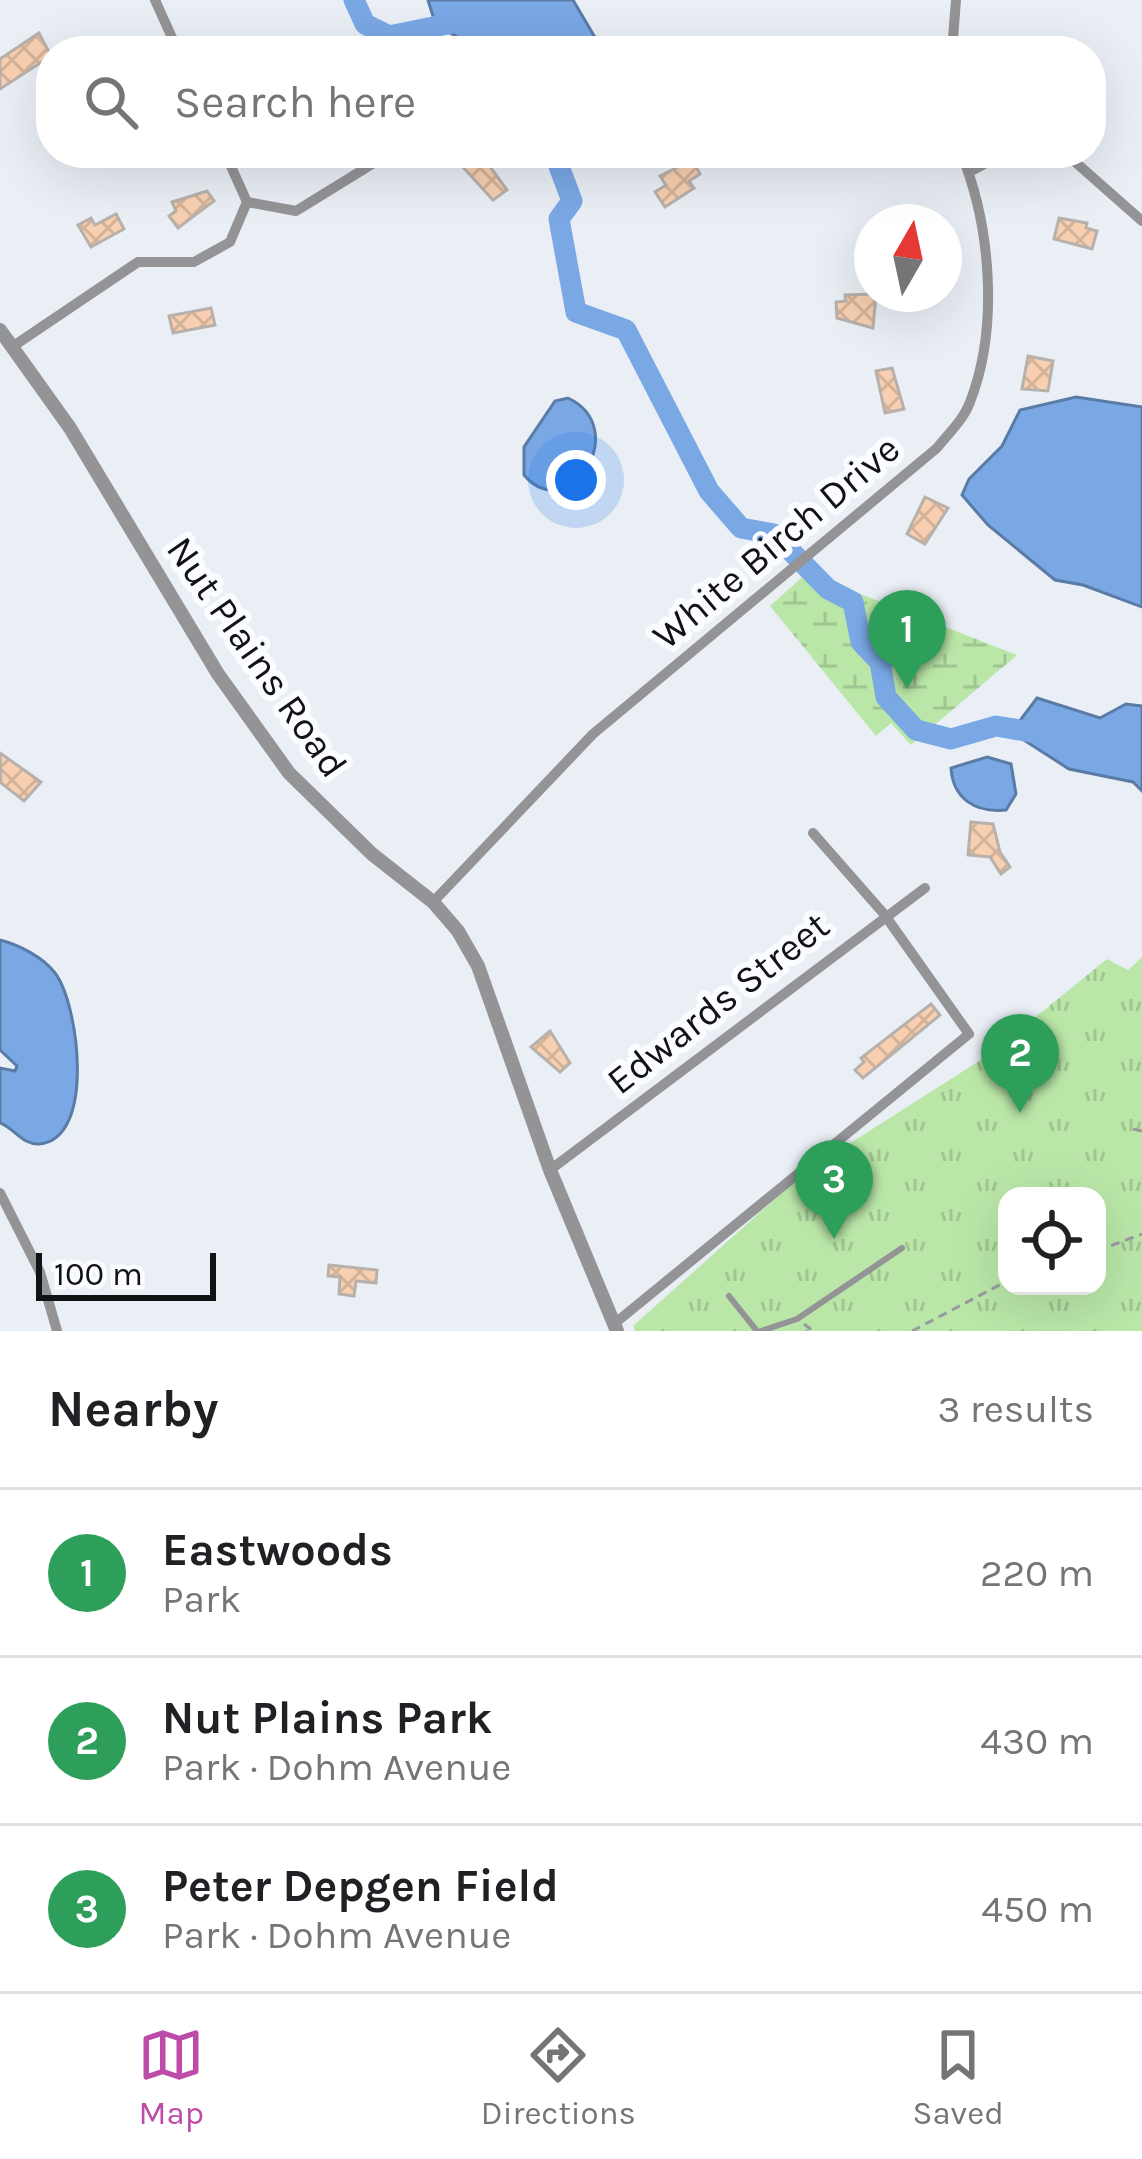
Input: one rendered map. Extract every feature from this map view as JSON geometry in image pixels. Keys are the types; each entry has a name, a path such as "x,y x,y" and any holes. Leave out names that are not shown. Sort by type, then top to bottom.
{"street":[{"path":"155,0 171,36"},
{"path":"953,36 956,0"},
{"path":"12,347 138,262 194,262 230,242 247,202 232,168"},
{"path":"247,202 296,211 366,168"},
{"name":"White Birch Drive","path":"433,902 559,766 937,448 968,408 985,353 987,274 968,168"},
{"path":"969,172 977,168"},
{"path":"1082,168 1142,220"},
{"name":"Nut Plains Road","path":"0,330 70,428 218,674 290,773 372,854 433,902 478,966 550,1170 615,1328"},
{"path":"615,1328 969,1034 884,914 813,833"},
{"name":"Edwards Street","path":"550,1170 884,914 925,888"},
{"path":"0,1193 40,1272 57,1331"}],"lane":[{"path":"729,1296 759,1331 797,1319 902,1248"}],"path":[{"path":"1133,1130 1142,1131"},
{"path":"1106,1248 1142,1234"},
{"path":"912,1331 998,1286"}],"green space":[{"path":"807,573 1017,655 911,745 891,723 876,736 770,606"},
{"path":"1142,957 1142,1331 635,1331 633,1326 805,1172 990,1054 1107,959 1128,970"}],"water":[{"path":"428,0 573,0 594,36 456,36 436,26"},
{"path":"1076,397 1142,407 1142,607 1055,580 988,525 962,495 969,479 1002,446 1020,410"},
{"path":"568,398 587,412 595,430 594,450 587,468 574,482 559,489 541,488 524,475 524,447 555,401"},
{"path":"1037,698 1100,718 1126,704 1142,706 1142,791 1133,782 1069,769 1016,735 1015,727"},
{"path":"987,757 1011,764 1016,794 1006,810 975,806 956,788 951,768"},
{"path":"0,940 30,952 50,967 71,1012 76,1040 75,1096 69,1120 57,1137 39,1144 0,1123 0,1068 15,1071 17,1066 0,1050"}],"building":[{"path":"39,33 36,66 0,89 0,59"},
{"path":"464,168 491,168 507,190 493,200"},
{"path":"676,168 697,168 700,174 689,181 694,188 665,207 655,192 666,185 660,176"},
{"path":"207,191 214,201 178,228 169,216 176,211 172,202"},
{"path":"116,214 124,229 91,247 78,225 91,218 95,225"},
{"path":"1059,218 1087,223 1086,228 1097,231 1092,249 1054,239"},
{"path":"845,295 854,295 854,312 874,312 873,328 837,318 836,302 846,301"},
{"path":"211,308 215,325 173,333 169,316"},
{"path":"1028,356 1053,361 1048,391 1022,389"},
{"path":"892,368 904,409 885,413 876,371"},
{"path":"925,497 948,508 925,544 907,534"},
{"path":"0,753 41,782 24,801 1,783"},
{"path":"971,822 993,824 1000,852 1010,867 1001,874 990,857 968,855"},
{"path":"931,1004 940,1015 863,1078 855,1070 864,1062 861,1058"},
{"path":"550,1031 570,1063 560,1072 531,1047"},
{"path":"329,1265 377,1270 376,1283 356,1281 354,1296 339,1294 340,1277 328,1276"}],"waterway":[{"path":"354,0 365,24 389,36"},
{"path":"389,36 467,20 477,36"},
{"path":"560,168 572,201 559,219 576,312 626,330 709,491 741,528 774,534 828,589 853,602 861,642 880,662 886,697 916,730 951,739 996,726 1043,734"}],"place":[{"name":"Eastwoods","path":"907,689"},
{"name":"Nut Plains Park","path":"1020,1113"},
{"name":"Peter Depgen Field","path":"834,1239"}]}
